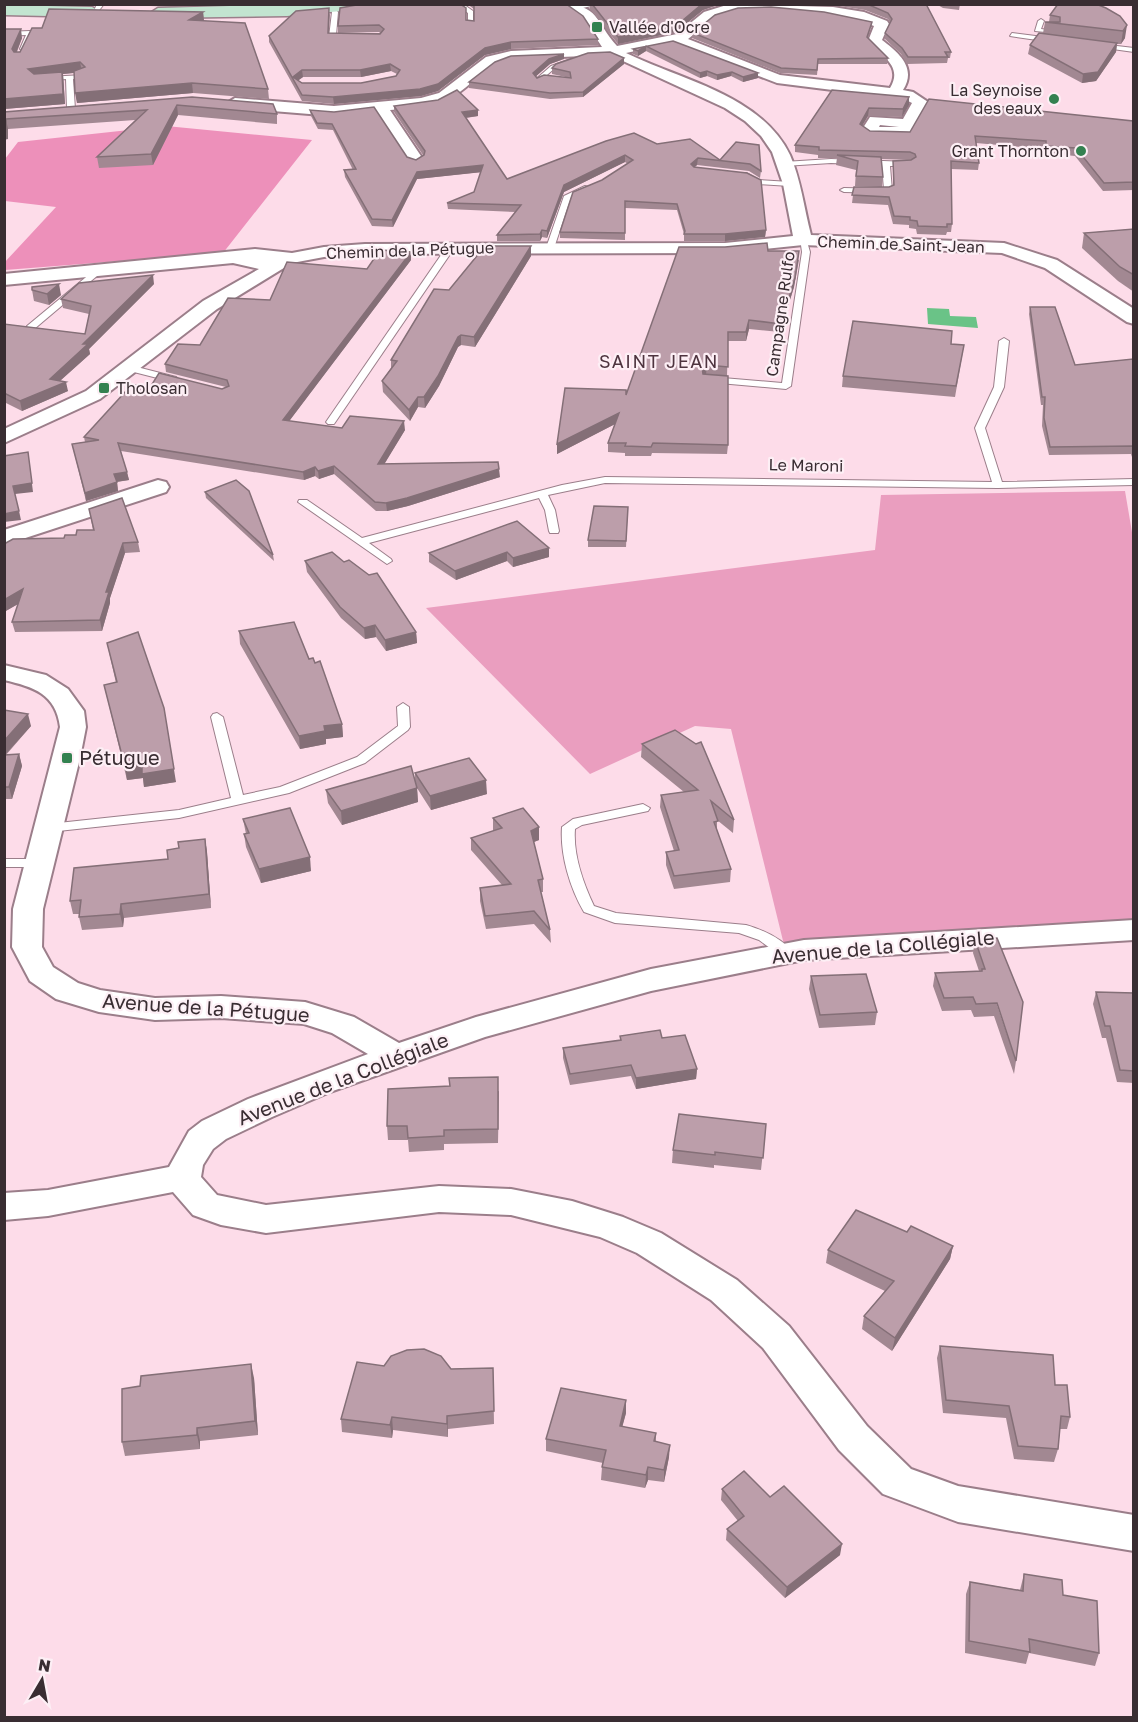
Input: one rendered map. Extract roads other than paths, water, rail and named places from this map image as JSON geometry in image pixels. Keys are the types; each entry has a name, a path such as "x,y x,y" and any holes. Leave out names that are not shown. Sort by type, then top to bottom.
{"main road":[{"path":"139,13 287,11 363,4"},
{"path":"4,10 98,8 117,12"}],"street":[{"name":"Chemin de Saint-Jean","path":"568,5 594,22 605,43 613,51 639,65 716,97 737,110 770,137 784,164 803,240 1004,248 1051,264 1134,318"},
{"path":"216,102 319,111 360,101 381,107 421,102 444,96 491,60 512,55 613,51 675,39 694,29 710,15 736,7 771,6 835,8 882,24 875,41 898,62 904,73 894,93"},
{"path":"675,39 777,79 909,95 920,102 909,124"},
{"path":"381,107 415,159"},
{"name":"Chemin de la Pétugue","path":"4,280 255,254 292,258 324,252 365,249 451,247 725,248 803,240"},
{"name":"Chemin de la Pétugue","path":"233,258 274,266"},
{"path":"4,437 93,395 210,305 274,266 292,258"},
{"path":"4,538 158,487"},
{"name":"Avenue de la Pétugue","path":"4,672 37,680 59,694 71,711 73,728 67,758 28,909 27,947 41,974 66,991 99,1001 155,1009 221,1007 305,1013 343,1025 396,1056"},
{"name":"Avenue de la Collégiale","path":"184,1177 186,1164 201,1140 214,1130 260,1107 319,1083 476,1028 608,991 786,953 899,943 1134,930"},
{"path":"4,1207 48,1203 184,1177 188,1188 205,1205 220,1211 266,1219 439,1199 511,1202 572,1215 649,1243 724,1290 776,1337 853,1438 897,1482 958,1504 1134,1533"}],"lane":[{"path":"458,4 471,12 471,26"},
{"path":"568,5 597,4"},
{"path":"328,7 336,12 332,37 355,37"},
{"path":"1041,21 1037,30 1058,33"},
{"path":"4,33 30,33 19,59"},
{"path":"1012,35 1056,41"},
{"path":"1101,38 1134,41"},
{"path":"1087,45 1134,50"},
{"path":"550,78 540,78 553,67 595,52"},
{"path":"35,80 82,76"},
{"path":"69,77 71,109"},
{"path":"784,164 831,161 909,164"},
{"path":"844,190 888,191 886,163"},
{"path":"738,174 749,176 757,182 790,184"},
{"path":"550,248 568,196 598,183"},
{"name":"Campagne Rulfo","path":"706,379 786,386 806,252 803,240"},
{"path":"331,422 451,247"},
{"path":"30,328 100,270"},
{"path":"998,485 980,428 999,387 1004,341"},
{"path":"129,368 182,381"},
{"name":"Le Maroni","path":"360,542 542,494 605,480 998,485 1134,482"},
{"path":"542,494 550,510 554,531"},
{"path":"303,502 387,561"},
{"path":"49,828 178,814 284,790 361,760 404,727 403,707"},
{"path":"217,717 238,800"},
{"path":"642,808 578,822 569,827 567,834 574,868 590,909 615,918 754,931 765,935 786,953"},
{"path":"4,863 40,863"}],"place":[{"name":"Vallée d'Ocre","path":"597,27"},
{"name":"La Seynoise des eaux","path":"1054,99"},
{"name":"Grant Thornton","path":"1081,151"},
{"name":"Tholosan","path":"104,388"},
{"name":"Pétugue","path":"67,758"}],"district":[{"name":"SAINT JEAN","path":"659,362"}]}
